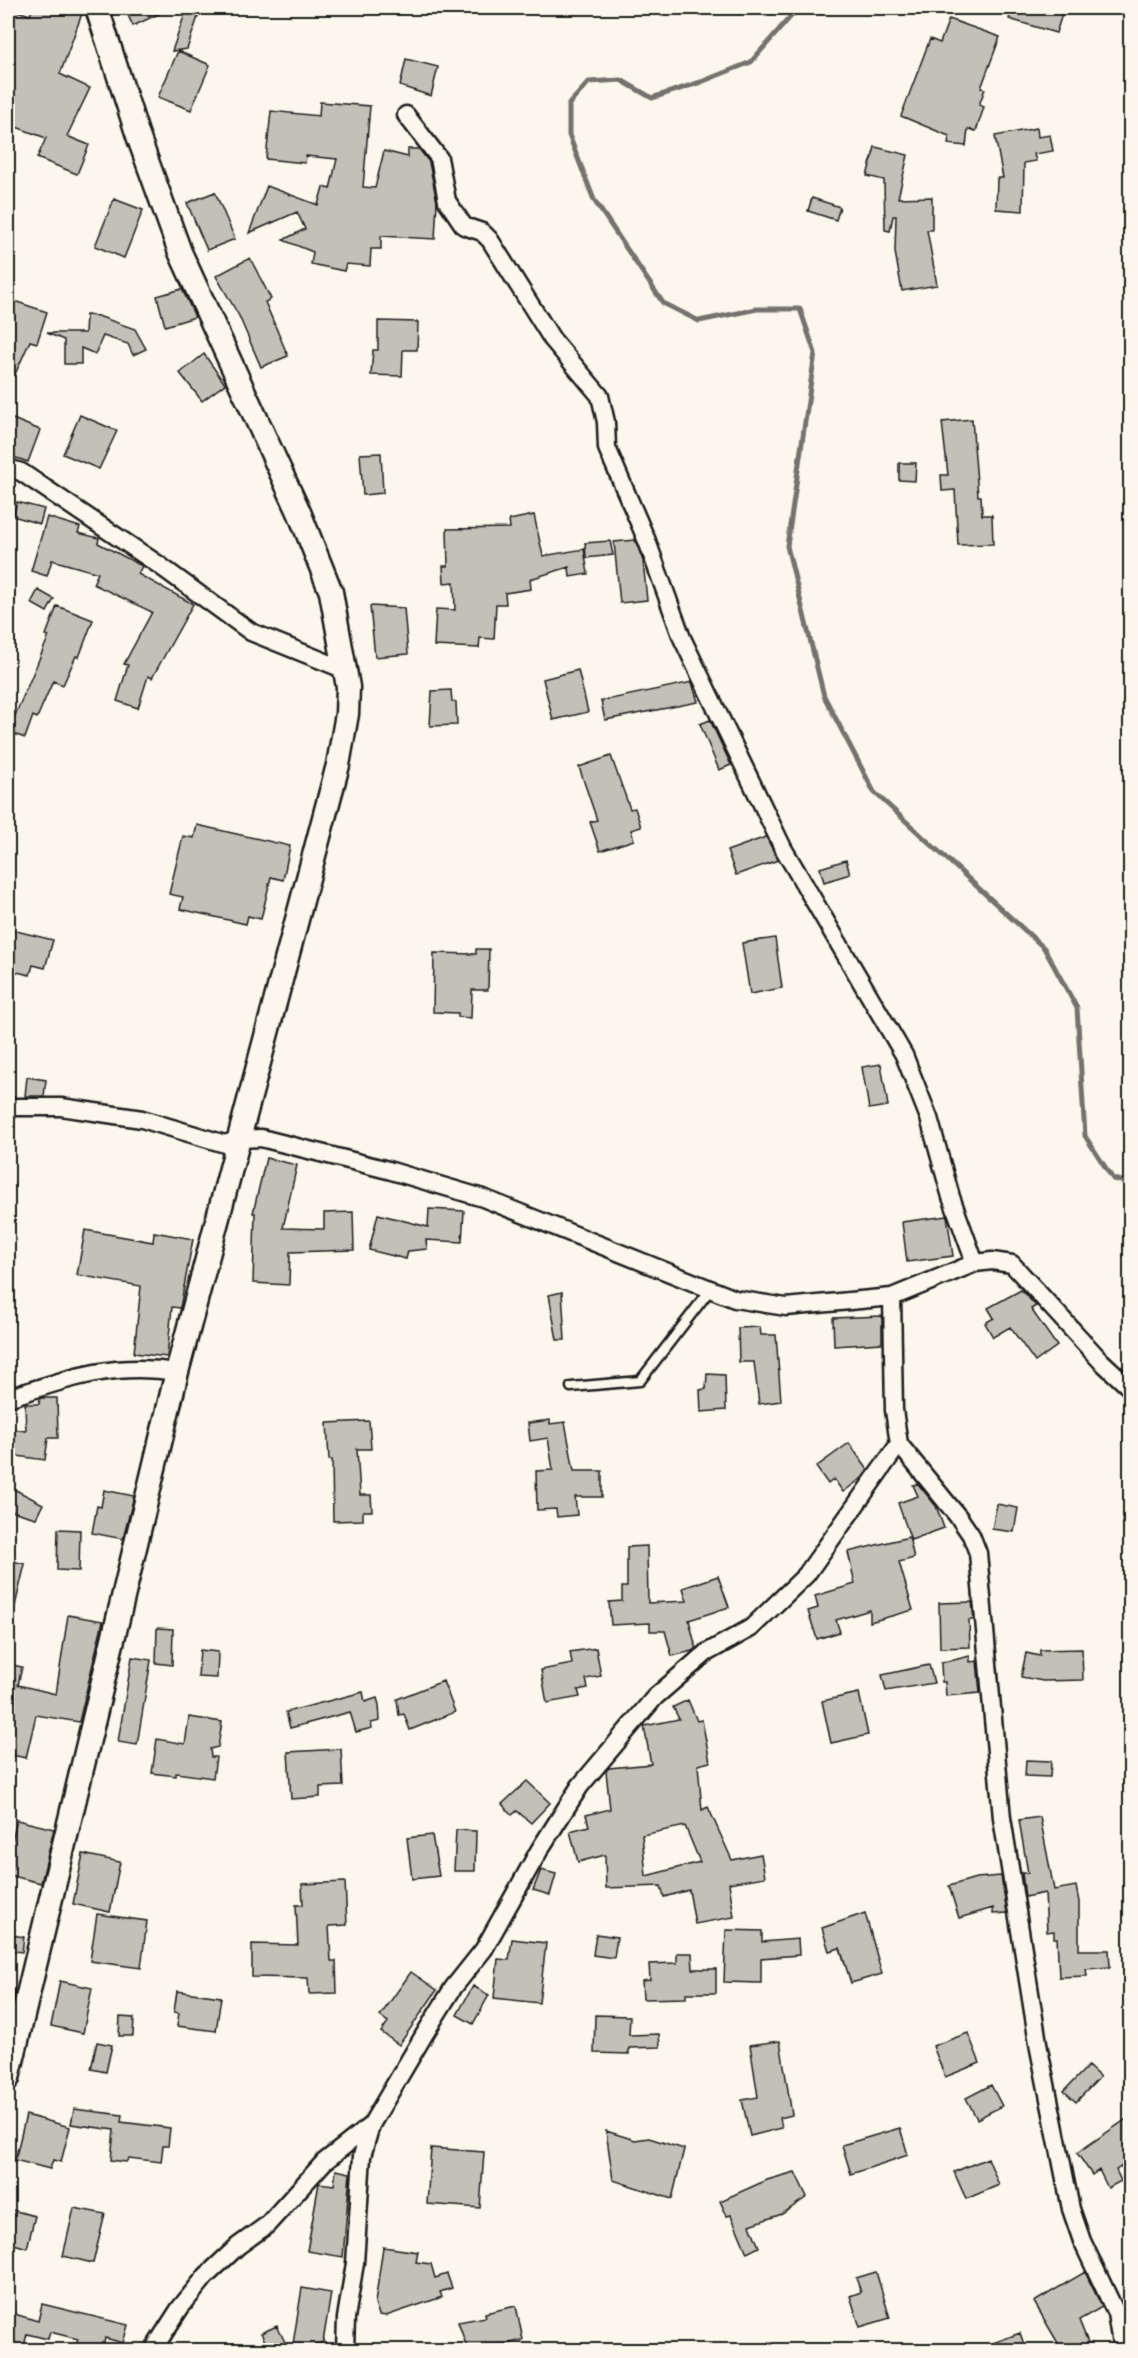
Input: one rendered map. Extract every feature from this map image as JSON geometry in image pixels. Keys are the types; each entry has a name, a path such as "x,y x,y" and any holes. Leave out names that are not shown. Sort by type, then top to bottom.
{"main road":[{"path":"8,2078 177,1372 241,1139 338,765 347,714 348,671 331,592 299,512 180,252 138,136 97,8"}],"street":[{"path":"405,115 439,158 447,201 458,218 464,226 482,232 490,240 552,339 600,396 606,422 607,448 647,541 682,638 783,848 904,1055 929,1118 951,1197 975,1263"},
{"path":"8,468 21,472 159,565 251,632 348,671"},
{"path":"8,1104 12,1107 61,1107 142,1119 225,1144 241,1139 261,1138 388,1170 483,1198 710,1290 757,1304 786,1307 892,1297 975,1263 992,1261 1012,1264 1100,1360 1131,1388"},
{"path":"892,1297 894,1410 899,1444 965,1527 978,1553 1002,1818 1039,2049 1071,2209 1082,2241 1112,2303 1122,2350"},
{"path":"8,1398 104,1370 146,1367 177,1372"},
{"path":"345,2350 346,2318 356,2263 362,2156 371,2125 453,1988 484,1949 540,1849 579,1786 655,1697 706,1653 751,1628 806,1575 899,1444"},
{"path":"153,2350 180,2308 206,2276 238,2246 267,2225 324,2163 371,2125"}],"lane":[{"path":"571,1387 640,1381 710,1290"}],"building":[{"path":"8,8 30,15 33,8 84,8 60,74 90,88 67,136 89,145 77,174 37,158 46,138 8,124 8,49 14,32 8,29"},
{"path":"137,8 171,8 133,26 127,13"},
{"path":"187,8 201,8 187,49 172,51"},
{"path":"1012,8 1064,8 1056,33 1009,19"},
{"path":"949,19 1000,37 981,88 985,89 979,105 984,107 976,131 968,129 966,146 948,144 949,136 901,116 930,39 940,43"},
{"path":"178,51 210,65 191,110 158,97"},
{"path":"406,59 438,67 431,96 400,86"},
{"path":"320,102 370,106 363,187 375,188 384,151 408,157 408,149 419,149 429,162 437,202 435,239 381,236 381,249 371,249 370,266 346,264 344,271 311,264 313,252 283,240 305,229 297,212 249,233 267,186 318,205 323,187 330,189 337,159 306,156 305,163 266,159 271,111 319,116"},
{"path":"1037,128 1038,137 1050,135 1053,151 1034,154 1036,161 1024,163 1023,211 996,209 997,178 1003,178 995,136"},
{"path":"875,147 908,155 898,198 932,197 932,230 927,230 937,285 902,291 895,252 896,216 893,216 890,231 885,230 884,180 867,176"},
{"path":"215,192 235,239 207,250 187,203"},
{"path":"812,198 840,207 836,220 808,211"},
{"path":"114,199 143,210 124,258 95,246"},
{"path":"250,258 271,299 265,302 288,356 261,367 239,316 216,276"},
{"path":"182,289 195,317 165,326 157,296"},
{"path":"8,299 47,312 37,343 30,341 8,390"},
{"path":"86,315 98,316 135,329 146,349 133,355 128,344 103,336 95,354 81,348 81,364 64,364 64,340 47,333 85,333"},
{"path":"378,321 418,322 417,350 403,350 402,376 371,375 373,350 378,350"},
{"path":"204,354 225,384 202,401 180,373"},
{"path":"80,415 117,431 99,469 63,454"},
{"path":"8,417 40,430 28,462 8,455"},
{"path":"972,419 978,496 981,496 982,515 992,515 993,544 958,545 955,490 942,491 941,475 948,475 942,422"},
{"path":"381,453 383,493 363,495 360,454"},
{"path":"899,463 916,463 915,481 899,480"},
{"path":"17,502 44,509 40,524 13,516"},
{"path":"534,515 543,556 584,549 588,574 570,577 569,567 530,579 531,589 505,593 506,604 496,604 494,639 480,638 479,648 434,646 436,609 455,610 454,582 444,583 443,566 448,566 447,529 510,528 509,520"},
{"path":"47,517 80,527 78,533 99,538 98,543 142,566 138,574 193,604 152,678 148,676 138,708 117,701 128,665 124,664 152,612 93,584 98,573 52,560 47,576 31,571"},
{"path":"635,540 643,561 647,600 620,603 614,542"},
{"path":"610,541 613,555 586,558 585,543"},
{"path":"38,590 54,599 47,612 31,603"},
{"path":"57,606 93,620 79,657 76,656 63,685 53,681 37,718 33,716 25,738 8,732 49,636 46,635"},
{"path":"370,606 404,608 408,654 375,657"},
{"path":"578,670 588,712 553,720 543,679"},
{"path":"692,682 698,702 605,720 601,701"},
{"path":"451,690 452,702 456,702 457,725 430,726 432,691"},
{"path":"710,720 731,765 719,770 700,724"},
{"path":"611,756 630,809 635,808 641,827 631,830 634,840 600,851 590,822 597,820 579,767"},
{"path":"197,825 290,846 283,880 271,877 261,919 248,916 246,924 180,909 183,897 169,894 183,836 194,838"},
{"path":"766,837 778,860 736,875 727,851"},
{"path":"846,860 850,874 824,882 820,868"},
{"path":"8,929 53,940 45,968 33,965 30,975 8,970"},
{"path":"775,938 782,988 750,994 742,943"},
{"path":"476,949 489,949 488,990 472,990 471,1018 458,1017 458,1013 433,1012 434,953 476,954"},
{"path":"881,1064 888,1106 869,1109 862,1067"},
{"path":"27,1077 46,1080 44,1096 25,1096"},
{"path":"266,1158 297,1165 283,1228 324,1229 324,1213 353,1212 354,1250 290,1252 289,1285 253,1283 255,1213 253,1213"},
{"path":"429,1209 464,1211 462,1242 426,1240 427,1249 408,1251 406,1259 369,1250 378,1214 428,1227"},
{"path":"947,1216 953,1256 907,1262 902,1222"},
{"path":"85,1230 153,1242 154,1232 193,1239 180,1308 172,1307 167,1357 134,1353 141,1286 77,1275"},
{"path":"1021,1290 1036,1306 1031,1309 1057,1346 1035,1362 1010,1327 993,1337 985,1323 994,1318 988,1308"},
{"path":"562,1292 565,1340 557,1340 549,1295"},
{"path":"882,1316 882,1343 834,1346 833,1318"},
{"path":"760,1327 761,1335 776,1335 781,1401 759,1404 754,1362 739,1362 738,1328"},
{"path":"707,1374 725,1375 726,1410 701,1412 700,1390 706,1389"},
{"path":"40,1398 57,1398 58,1438 48,1438 45,1460 10,1455 8,1453 8,1428 26,1431 25,1404 39,1404"},
{"path":"550,1420 550,1424 565,1422 574,1471 602,1471 602,1497 575,1497 577,1515 557,1517 556,1509 537,1510 536,1471 553,1470 548,1438 530,1441 528,1423"},
{"path":"369,1421 371,1449 357,1449 360,1495 371,1495 372,1511 363,1511 363,1520 333,1521 332,1460 329,1460 327,1423"},
{"path":"849,1443 868,1470 862,1478 843,1492 834,1479 828,1484 816,1467"},
{"path":"918,1484 936,1506 944,1528 911,1540 898,1503 918,1496 913,1485"},
{"path":"8,1486 43,1504 36,1518 8,1510"},
{"path":"104,1490 134,1496 123,1539 92,1533 97,1506 101,1507"},
{"path":"997,1504 1018,1508 1014,1532 992,1529"},
{"path":"58,1529 80,1530 79,1571 57,1570"},
{"path":"909,1537 914,1558 899,1562 913,1610 870,1622 870,1610 836,1620 840,1632 817,1639 808,1611 818,1608 815,1596 855,1584 848,1552"},
{"path":"647,1546 648,1603 687,1601 683,1588 718,1576 729,1607 689,1620 696,1648 692,1651 672,1656 665,1631 650,1631 650,1623 611,1625 609,1602 622,1601 622,1587 627,1587 627,1547"},
{"path":"8,1560 25,1564 13,1614 8,1613"},
{"path":"972,1602 974,1620 969,1620 970,1647 940,1648 939,1603"},
{"path":"68,1615 103,1621 79,1722 36,1715 26,1758 8,1754 8,1664 22,1667 18,1685 56,1694"},
{"path":"157,1628 173,1629 172,1665 156,1663"},
{"path":"596,1648 601,1676 586,1679 588,1688 578,1690 580,1697 547,1703 541,1670 572,1664 570,1652"},
{"path":"1082,1649 1083,1680 1043,1681 1021,1677 1026,1653 1040,1656 1040,1650"},
{"path":"200,1650 218,1652 217,1678 198,1677"},
{"path":"970,1656 970,1662 977,1661 980,1693 946,1696 945,1682 942,1682 941,1663"},
{"path":"132,1657 151,1660 137,1745 118,1742"},
{"path":"929,1665 934,1683 886,1691 882,1675"},
{"path":"443,1681 455,1712 410,1730 404,1714 399,1715 397,1699"},
{"path":"363,1692 365,1702 377,1698 379,1705 380,1721 371,1723 372,1728 356,1732 350,1712 290,1728 286,1712"},
{"path":"859,1693 868,1735 831,1743 822,1701"},
{"path":"688,1700 697,1721 702,1720 710,1762 698,1765 702,1810 708,1807 732,1860 761,1854 765,1877 729,1883 734,1917 695,1924 689,1890 664,1897 661,1886 606,1888 605,1855 578,1862 570,1831 589,1826 586,1815 610,1809 606,1771 609,1768 651,1764 644,1726 679,1719 673,1707","holes":["685,1826 700,1862 646,1876 642,1835"]},
{"path":"189,1717 222,1722 218,1747 210,1749 211,1757 216,1757 213,1778 176,1773 176,1776 152,1773 157,1739 185,1744"},
{"path":"341,1749 343,1786 320,1787 320,1797 291,1799 288,1752"},
{"path":"1026,1760 1051,1761 1050,1777 1025,1776"},
{"path":"527,1781 550,1803 531,1823 517,1811 512,1815 502,1804"},
{"path":"1040,1817 1054,1890 1076,1886 1079,1902 1079,1950 1109,1950 1110,1967 1086,1969 1087,1976 1059,1977 1057,1938 1054,1938 1054,1931 1047,1932 1045,1893 1025,1897 1022,1873 1028,1873 1019,1820"},
{"path":"17,1820 54,1829 41,1883 8,1875 8,1857"},
{"path":"456,1830 476,1831 475,1871 454,1871"},
{"path":"432,1835 439,1876 412,1879 407,1838"},
{"path":"83,1854 120,1862 110,1912 73,1904"},
{"path":"541,1870 556,1874 550,1895 533,1890"},
{"path":"1001,1876 1007,1913 993,1914 993,1908 959,1918 949,1886 976,1878"},
{"path":"345,1882 347,1925 329,1926 331,1961 336,1961 337,1993 309,1994 308,1978 252,1977 252,1944 298,1945 296,1905 303,1905 302,1884"},
{"path":"865,1913 882,1974 851,1983 840,1948 829,1951 822,1928"},
{"path":"97,1914 147,1921 141,1968 90,1961"},
{"path":"726,1930 762,1931 762,1942 798,1939 799,1955 761,1958 761,1983 724,1982"},
{"path":"8,1934 24,1937 22,1952 8,1950"},
{"path":"596,1934 617,1937 614,1958 593,1955"},
{"path":"512,1939 546,1943 539,2003 494,1998 498,1959 509,1960"},
{"path":"677,1953 692,1953 693,1969 716,1969 716,1993 686,1993 686,1998 643,1999 642,1981 650,1980 649,1964 677,1963"},
{"path":"411,1972 437,1990 399,2045 381,2032 388,2022 380,2016"},
{"path":"60,1981 92,1988 83,2033 51,2026"},
{"path":"473,1986 489,1995 473,2024 457,2015"},
{"path":"8,1989 15,1991 8,2022"},
{"path":"177,1991 221,1997 216,2031 177,2026 179,2013 174,2012"},
{"path":"595,2015 630,2016 629,2035 659,2034 660,2047 629,2048 629,2054 594,2053"},
{"path":"120,2017 134,2018 133,2036 119,2036"},
{"path":"968,2033 980,2063 945,2077 933,2046"},
{"path":"780,2041 792,2115 780,2118 782,2128 750,2136 742,2100 758,2097 750,2045"},
{"path":"97,2042 112,2045 106,2072 91,2069"},
{"path":"1088,2066 1100,2077 1076,2102 1064,2091"},
{"path":"991,2085 1002,2106 977,2119 966,2098"},
{"path":"74,2109 122,2115 121,2122 170,2128 168,2146 163,2146 161,2162 129,2158 126,2162 111,2160 114,2130 71,2124"},
{"path":"26,2115 70,2127 61,2162 53,2160 50,2169 15,2160"},
{"path":"1131,2116 1131,2160 1116,2170 1121,2181 1108,2188 1099,2170 1092,2175 1077,2153"},
{"path":"900,2128 908,2155 851,2174 842,2145"},
{"path":"606,2131 635,2140 649,2138 684,2149 672,2199 613,2180"},
{"path":"431,2148 484,2152 480,2208 427,2204"},
{"path":"988,2158 999,2185 966,2199 954,2172"},
{"path":"336,2170 350,2173 343,2257 307,2251 319,2183 334,2185"},
{"path":"795,2172 807,2197 782,2214 750,2225 759,2247 747,2253 731,2215 727,2216 720,2201 767,2180"},
{"path":"74,2208 105,2214 93,2263 63,2256"},
{"path":"8,2209 35,2216 27,2248 8,2242"},
{"path":"383,2247 418,2252 416,2262 431,2264 435,2278 447,2274 452,2288 440,2292 442,2297 386,2316 379,2315 375,2303"},
{"path":"876,2272 890,2318 860,2327 850,2296 861,2292 856,2278"},
{"path":"1085,2272 1102,2307 1079,2320 1091,2350 1062,2350 1034,2302"},
{"path":"302,2288 331,2293 323,2342 304,2350 292,2350"},
{"path":"42,2304 128,2325 123,2343 105,2338 102,2350 99,2350 76,2345 78,2339 50,2332 48,2339 27,2334 23,2350 8,2350 8,2312 38,2321"},
{"path":"516,2306 523,2340 498,2346 500,2350 468,2350 458,2322 486,2317 485,2313"},
{"path":"277,2326 289,2350 269,2350 261,2333"},
{"path":"1020,2333 1026,2350 977,2350 977,2349"}],"waterway":[{"path":"798,8 751,62 701,82 652,98 621,80 589,82 569,104 569,135 594,200 663,303 699,321 757,309 800,309 815,353 787,546 824,696 874,792 1044,948 1077,1008 1085,1136 1113,1179 1130,1183"}]}
